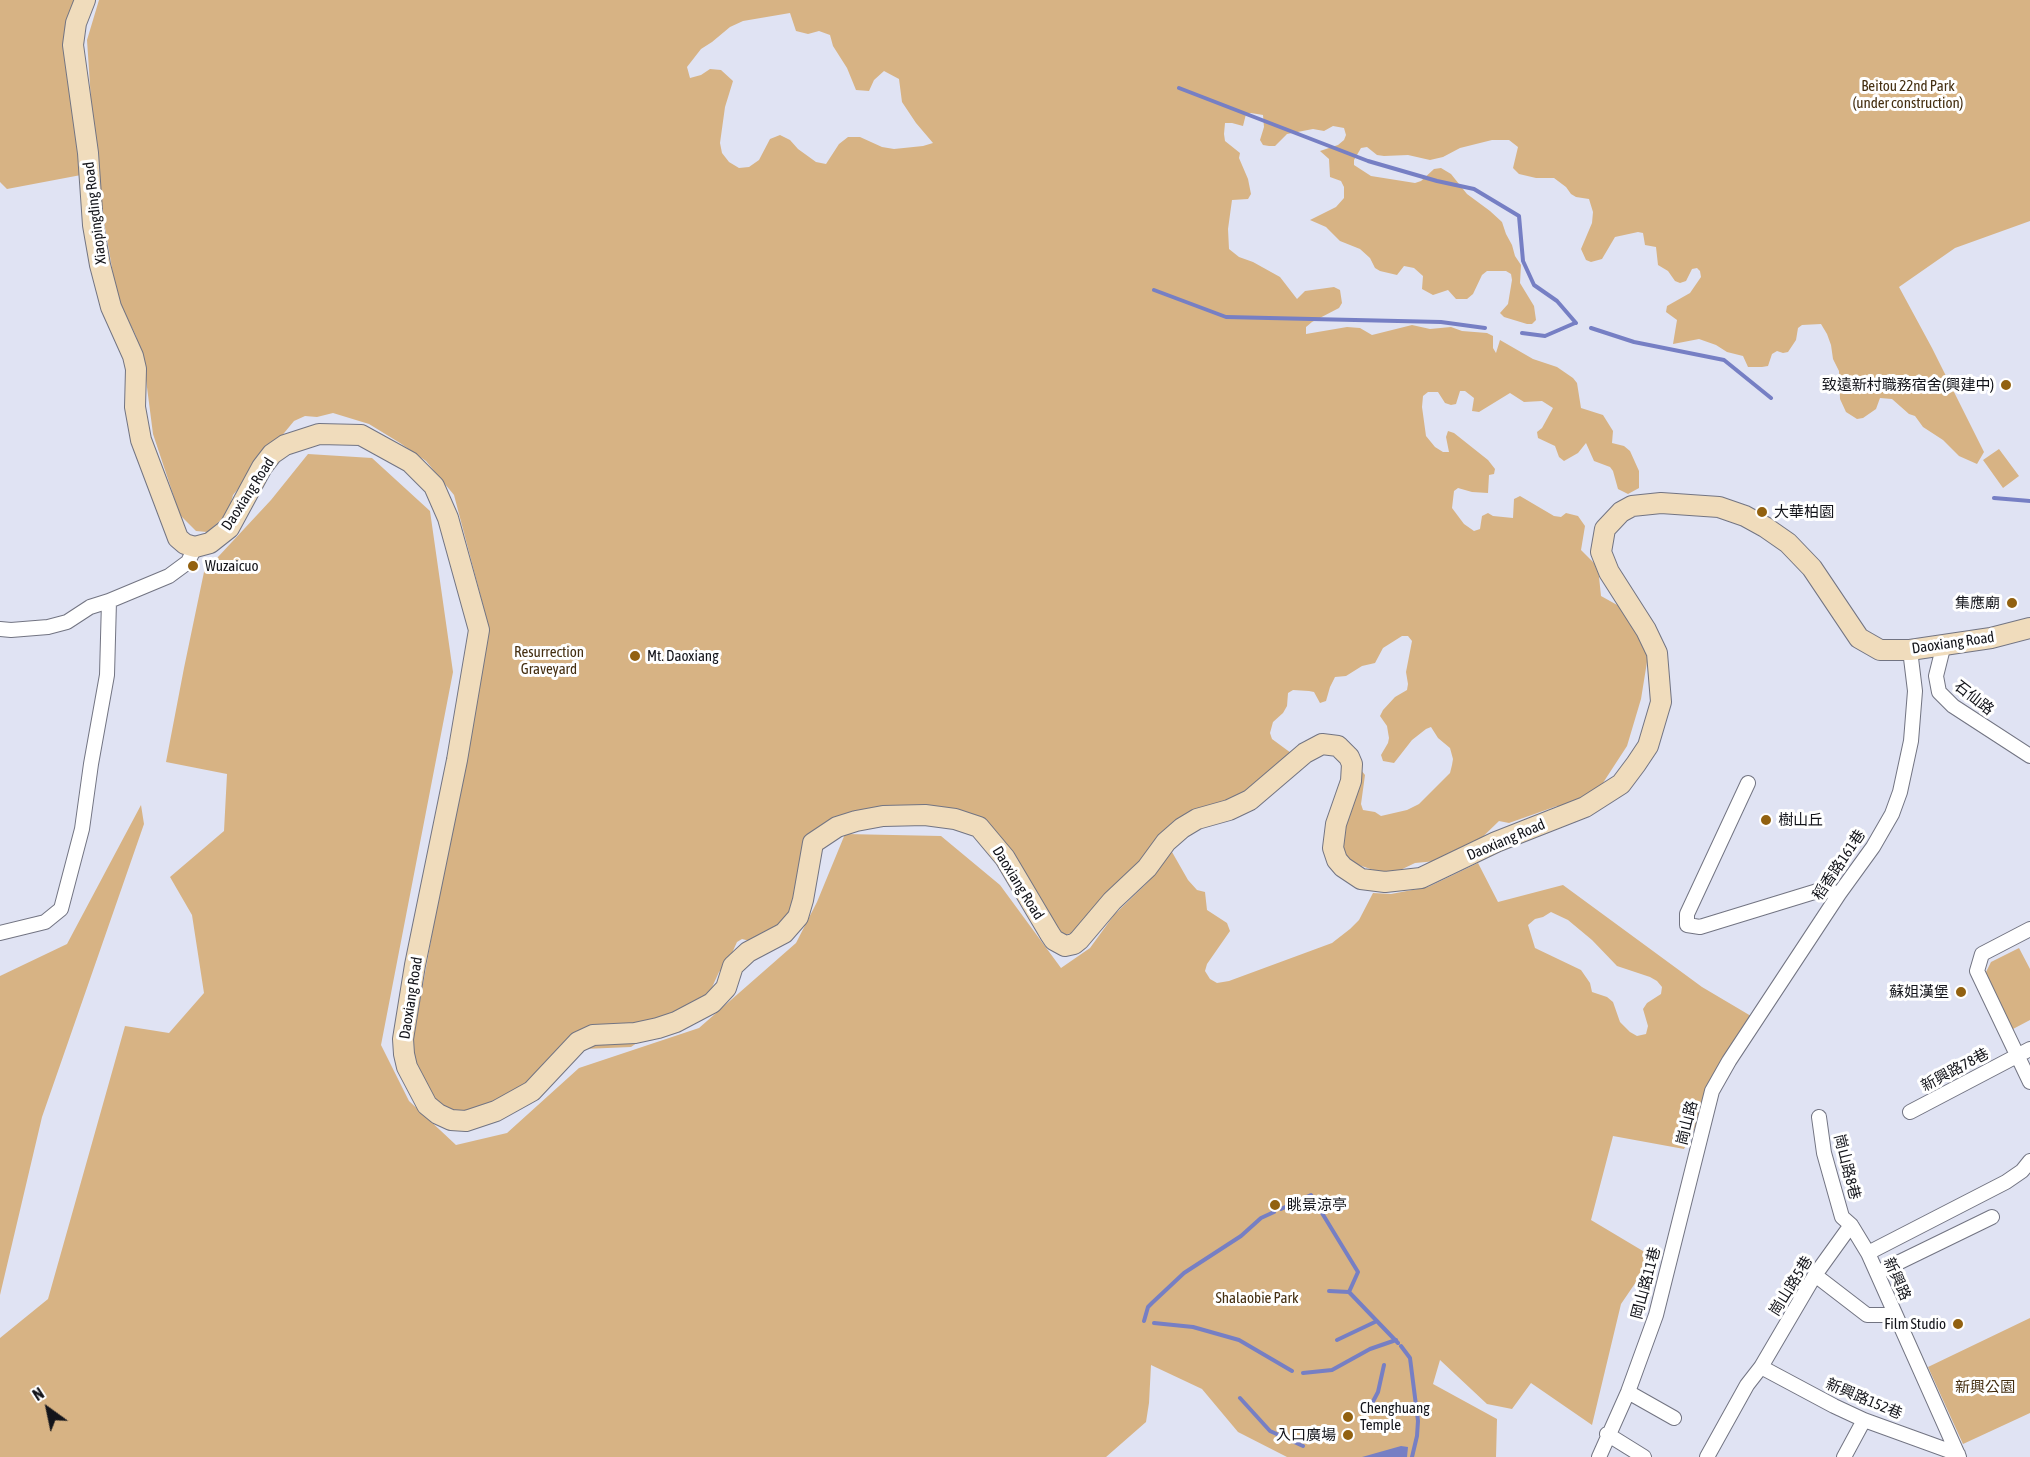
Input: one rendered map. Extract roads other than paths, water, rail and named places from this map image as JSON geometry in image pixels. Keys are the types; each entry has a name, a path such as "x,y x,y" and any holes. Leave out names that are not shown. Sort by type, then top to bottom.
{"street":[{"name":"Xiaopingding Road","path":"85,0 76,23 73,45 87,153 93,225 100,265 111,307 134,356 135,407 141,440 178,538 185,544 195,547"},
{"name":"Daoxiang Road","path":"195,547 210,543 228,528 262,467 272,454 285,445 319,434 361,435 395,453 425,475 442,503 479,630 457,760 415,965 403,1039 407,1067 427,1105 444,1117 458,1121 466,1121 496,1111 532,1091 578,1042 593,1035 635,1033 658,1028 676,1022 712,1003 726,988 733,966 748,952 784,933 798,917 813,843 837,826 883,816 925,815 955,819 978,827 1005,858 1050,934 1059,944 1065,946 1079,940 1112,901 1147,868 1167,842 1182,828 1197,819 1229,810 1250,800 1305,753 1322,744 1338,746 1349,757 1352,764 1351,781 1333,838 1334,854 1351,874 1371,881 1407,881 1421,878 1496,842 1585,807 1621,784 1636,764 1648,746 1661,702 1657,653 1646,630 1609,572 1601,552 1605,530 1621,512 1632,506 1661,503 1719,507 1745,516 1766,527 1788,543 1812,568 1859,638 1880,650 1910,650 1991,638 2030,628"},
{"path":"0,629 48,627 67,622 90,607 169,576 188,562 195,547"},
{"path":"0,933 45,922 61,909 82,830 106,675 109,601"},
{"name":"石仙路","path":"1944,644 1936,676 1939,692 1953,706 2030,756"},
{"name":"稻香路161巷","path":"1723,1075 1729,1061 1839,894 1873,847 1892,814 1900,792 1911,741 1915,691 1910,650"},
{"path":"1749,783 1687,914 1687,924 1700,927 1824,889 1839,894"},
{"path":"2030,929 1982,954 1977,971 2030,1082"},
{"name":"新興路78巷","path":"1910,1112 2030,1049"},
{"name":"崗山路","path":"1690,1181 1712,1091 1723,1075"},
{"name":"崗山路8巷","path":"1819,1117 1824,1153 1842,1217 1851,1225 1868,1252"},
{"name":"新興路","path":"1958,1456 1868,1252 1996,1188 2022,1171 2030,1161"},
{"name":"岡山路11巷","path":"1599,1457 1628,1392 1656,1315 1690,1181"},
{"path":"1876,1273 1992,1217"},
{"name":"崗山路5巷","path":"1707,1457 1747,1385 1761,1367 1815,1275 1851,1225"},
{"path":"1815,1275 1866,1315 1895,1315"},
{"name":"新興路152巷","path":"1761,1367 1864,1420 1958,1456"},
{"path":"1628,1392 1674,1418"},
{"path":"1844,1457 1864,1420"},
{"path":"1608,1434 1644,1457"}],"water":[{"path":"1401,1446 1408,1447 1407,1457 1362,1457"}],"waterway":[{"path":"1179,88 1368,161 1474,189 1519,216 1523,261 1534,285 1557,301 1576,323"},
{"path":"1154,290 1226,317 1441,322 1485,328"},
{"path":"1522,333 1545,336 1575,323"},
{"path":"1591,328 1634,342 1724,360 1771,398"},
{"path":"1994,498 2030,501"},
{"path":"1281,1209 1311,1195 1358,1272 1349,1292 1398,1343"},
{"path":"1144,1321 1148,1307 1184,1273 1241,1236 1261,1218 1274,1212"},
{"path":"1329,1291 1349,1292"},
{"path":"1337,1340 1377,1321"},
{"path":"1154,1323 1193,1327 1239,1340 1292,1371"},
{"path":"1303,1373 1332,1370 1370,1349 1396,1340"},
{"path":"1401,1346 1410,1358 1418,1421 1412,1457"},
{"path":"1368,1411 1378,1392 1384,1365"},
{"path":"1240,1398 1270,1431 1303,1446"}],"place":[{"name":"致遠新村職務宿舍(興建中)","path":"2006,385"},
{"name":"大華柏園","path":"1762,512"},
{"name":"Wuzaicuo","path":"193,566"},
{"name":"集應廟","path":"2012,603"},
{"name":"Mt. Daoxiang","path":"635,656"},
{"name":"樹山丘","path":"1766,820"},
{"name":"蘇姐漢堡","path":"1961,992"},
{"name":"眺景涼亭","path":"1275,1205"},
{"name":"Film Studio","path":"1958,1324"},
{"name":"Chenghuang Temple","path":"1348,1417"},
{"name":"入口廣場","path":"1348,1435"}],"park label":[{"name":"Beitou 22nd Park (under construction)","path":"1908,94"},
{"name":"Resurrection Graveyard","path":"549,660"},
{"name":"Shalaobie Park","path":"1257,1298"},
{"name":"新興公園","path":"1985,1387"}]}
